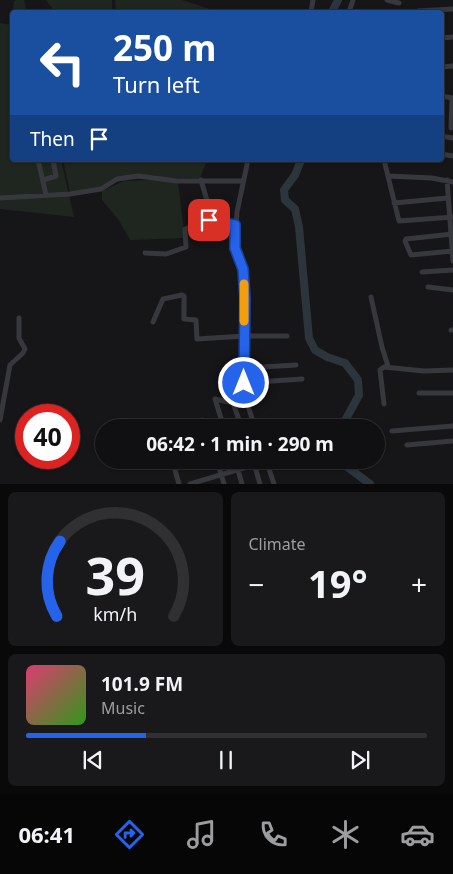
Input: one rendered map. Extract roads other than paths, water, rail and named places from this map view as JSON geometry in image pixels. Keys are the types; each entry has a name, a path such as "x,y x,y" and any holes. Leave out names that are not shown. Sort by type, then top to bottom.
{"street":[{"path":"387,0 400,3"},
{"path":"436,10 453,9"},
{"path":"451,128 452,98"},
{"path":"38,162 46,195"},
{"path":"43,180 56,176 53,162"},
{"path":"248,162 235,225 235,242 243,269 245,298 244,383 246,399 252,419"},
{"path":"384,162 399,221 451,217"},
{"path":"0,198 70,194 101,189 117,179 138,176 177,181 243,181"},
{"path":"388,176 432,178 450,181 448,198 453,261"},
{"path":"201,180 208,204 209,220"},
{"path":"394,203 448,198"},
{"path":"145,253 166,254 186,247 185,229 209,220 235,225"},
{"path":"452,234 405,241 412,255 453,251"},
{"path":"422,272 453,270"},
{"path":"428,287 453,290"},
{"path":"153,322 163,300 182,295 184,296 184,319 196,320 197,339 287,336"},
{"path":"371,297 388,366"},
{"path":"0,420 1,403 6,391 10,365 23,354 24,349 19,338 19,318"},
{"path":"244,368 296,365"},
{"path":"384,404 380,370 384,367 453,370"},
{"path":"244,383 302,379"},
{"path":"419,393 453,393"},
{"path":"221,419 215,399 233,403 239,419"},
{"path":"392,431 453,426"},
{"path":"407,445 453,441"},
{"path":"175,469 179,484"},
{"path":"220,469 224,484"},
{"path":"190,484 243,469"},
{"path":"256,469 260,484"},
{"path":"269,469 274,484"},
{"path":"238,471 242,484"}],"waterway":[{"path":"333,10 338,0"},
{"path":"300,162 295,175 284,190 285,200 295,209 299,227 309,338 315,350 327,357 345,363 358,380 359,395 346,419"},
{"path":"350,469 370,484"}]}
